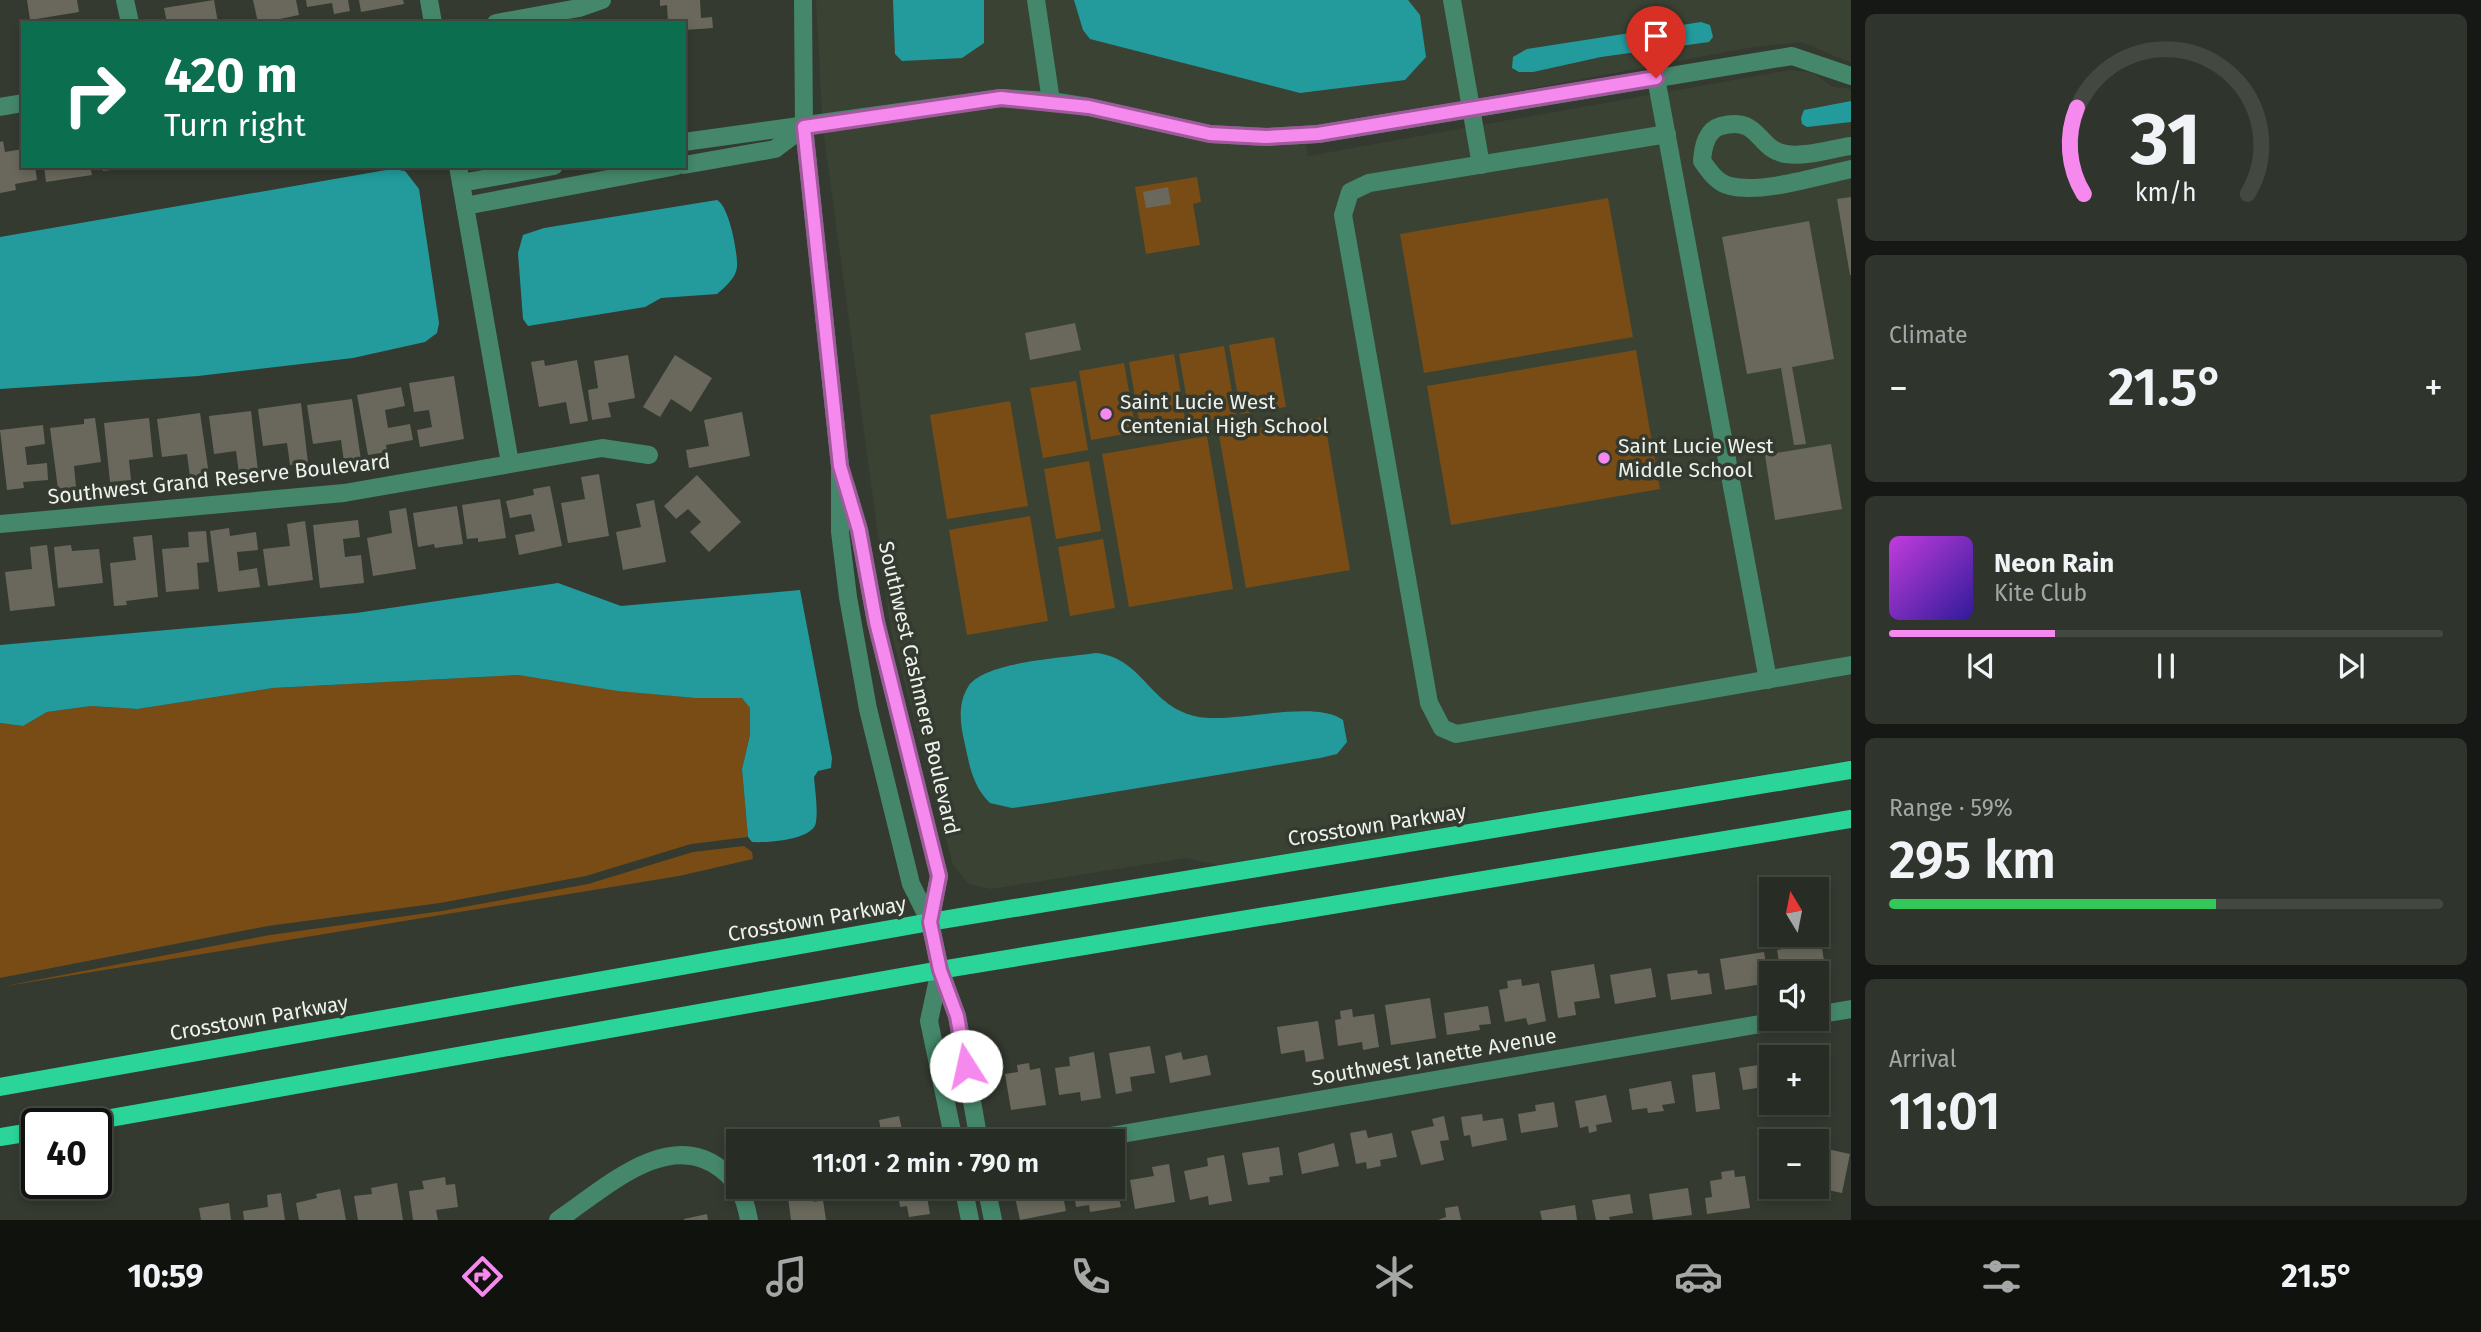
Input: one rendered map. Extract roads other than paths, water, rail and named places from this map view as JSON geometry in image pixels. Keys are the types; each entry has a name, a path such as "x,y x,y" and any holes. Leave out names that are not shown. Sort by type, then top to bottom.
{"main road":[{"name":"Crosstown Parkway","path":"0,1087 930,922 1851,770"},
{"path":"112,1118 940,970 1851,819"},
{"path":"0,1137 21,1134"}],"street":[{"path":"125,0 130,21"},
{"path":"429,0 433,21"},
{"path":"507,21 579,8 602,0"},
{"name":"Southwest Cashmere Boulevard","path":"803,0 804,127 840,466 842,545 868,709 911,884 930,922 940,970 957,1016 977,1129"},
{"path":"1036,0 1051,101"},
{"path":"1452,0 1481,165"},
{"path":"686,142 1001,98 1051,101 1142,117 1210,134 1266,137 1318,134 1792,56 1851,76"},
{"path":"1656,78 1768,680"},
{"path":"0,107 21,103"},
{"path":"1851,146 1805,154 1783,154 1767,144 1753,128 1736,122 1716,127 1703,143 1702,161 1712,176 1728,186 1755,187 1851,169"},
{"path":"686,165 775,149 804,127"},
{"path":"1667,134 1369,183 1350,192 1343,215 1429,703 1442,728 1456,734 1851,665"},
{"path":"510,463 459,175 533,168"},
{"path":"465,206 666,168"},
{"name":"Southwest Grand Reserve Boulevard","path":"0,524 344,493 602,448 649,455"},
{"name":"Southwest Cashmere Boulevard","path":"840,466 859,530 876,622 939,876 930,922"},
{"name":"Southwest Cashmere Boulevard","path":"940,970 929,1021 952,1129"},
{"path":"1829,1013 1851,1009"},
{"name":"Southwest Janette Avenue","path":"1125,1133 1759,1024"},
{"path":"558,1220 642,1164 678,1153 711,1161 736,1181 748,1213"},
{"path":"966,1199 970,1220"},
{"path":"989,1199 993,1220"}],"water":[{"path":"893,0 984,0 984,43 962,58 902,61 895,54"},
{"path":"1074,0 1408,0 1420,15 1426,57 1405,80 1300,93 1090,39 1083,30"},
{"path":"1701,22 1710,25 1713,37 1709,42 1601,57 1533,72 1519,72 1512,68 1513,57 1527,49"},
{"path":"1851,101 1851,122 1807,127 1802,124 1804,110"},
{"path":"392,169 405,171 419,189 439,323 437,333 425,342 353,358 198,376 0,389 0,237"},
{"path":"717,200 729,220 737,267 732,279 717,294 661,298 645,307 528,326 523,319 518,253 523,235 544,228"},
{"path":"558,583 621,606 800,590 832,758 831,768 818,771 814,777 817,811 813,828 799,837 778,841 752,842 748,837 742,769 750,735 750,708 742,698 696,698 618,691 518,675 273,688 137,709 91,706 47,712 23,726 0,723 0,645 356,613"},
{"path":"1096,653 1125,664 1157,694 1182,712 1215,718 1295,711 1330,714 1343,720 1347,742 1337,754 1320,758 1012,808 990,803 975,782 963,733 961,706 968,687 977,678 1008,666"}],"place":[{"name":"Saint Lucie West Centenial High School","path":"1106,414"},
{"name":"Saint Lucie West Middle School","path":"1604,458"}]}
